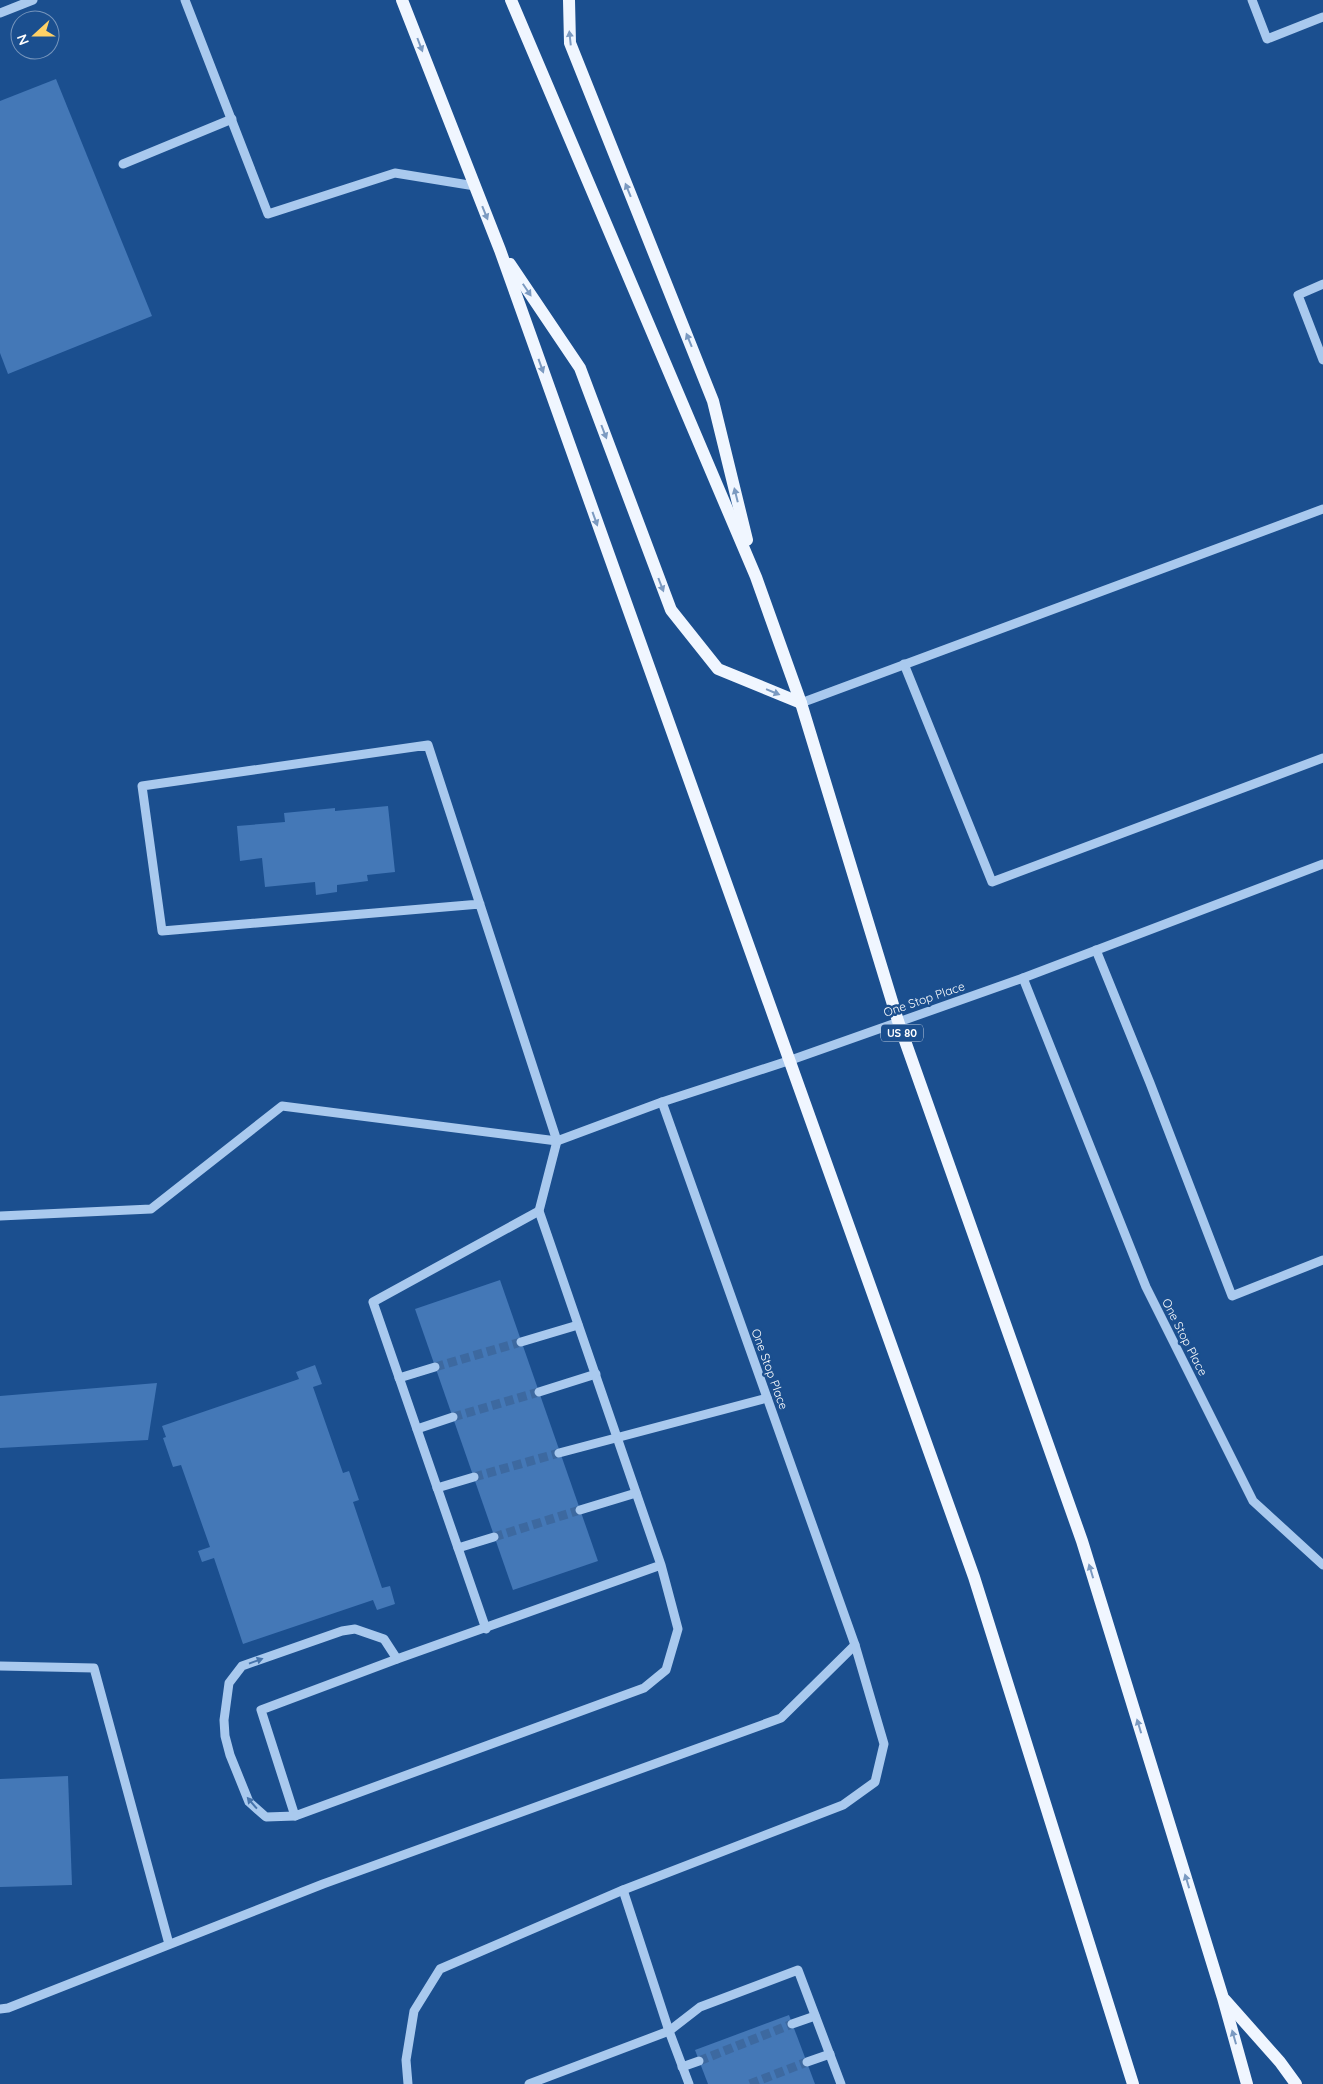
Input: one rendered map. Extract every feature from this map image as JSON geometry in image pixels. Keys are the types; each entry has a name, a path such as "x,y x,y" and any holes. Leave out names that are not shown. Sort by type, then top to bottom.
{"main road":[{"path":"402,0 500,250 791,1060 974,1577 1133,2084"},
{"name":"US 80","path":"511,0 756,577 801,703 898,1021 1082,1541 1223,1998 1247,2084"},
{"path":"569,0 570,43 713,401 756,577"},
{"path":"500,250 580,368 670,610 718,669 801,703"},
{"path":"1223,1998 1280,2062 1296,2084"}],"street":[{"path":"0,13 32,0"},
{"path":"186,0 268,214 395,173 474,186"},
{"path":"1252,0 1267,39 1323,17"},
{"path":"123,164 232,119"},
{"path":"1323,284 1298,295 1323,360"},
{"path":"801,703 1323,509"},
{"path":"904,664 992,882 1323,758"},
{"path":"397,1659 384,1639 355,1629 342,1631 242,1666 229,1683 224,1720 225,1736 230,1755 248,1802 266,1816 295,1816 644,1688 666,1670 678,1629 662,1565 539,1211 557,1141 480,904 428,745 142,786 162,931 480,904"},
{"path":"1023,978 1323,864"},
{"path":"1096,950 1150,1083 1232,1296 1323,1260"},
{"name":"One Stop Place","path":"408,2084 406,2060 414,2011 440,1968 623,1890 843,1805 876,1782 884,1744 855,1644 662,1102 791,1060 1023,978 1146,1287 1253,1501 1323,1566"},
{"path":"0,1216 152,1209 282,1106 557,1141 662,1102"},
{"path":"486,1629 373,1302 539,1211"},
{"path":"521,1342 578,1325"},
{"path":"399,1378 435,1367"},
{"path":"539,1392 596,1374"},
{"path":"559,1453 617,1436 767,1398"},
{"path":"417,1428 453,1418"},
{"path":"437,1488 474,1477"},
{"path":"580,1510 636,1493"},
{"path":"458,1548 494,1537"},
{"path":"295,1816 261,1710 397,1659 662,1565"},
{"path":"0,2009 8,2008 323,1884 781,1718 855,1644"},
{"path":"0,1666 94,1668 169,1944"},
{"path":"623,1890 669,2031 689,2084"},
{"path":"529,2084 669,2031 700,2007 798,1970 841,2084"},
{"path":"792,2024 815,2016"},
{"path":"807,2062 830,2054"},
{"path":"682,2067 699,2060"}],"building":[{"path":"56,79 152,316 8,374 0,353 0,101"},
{"path":"388,806 395,872 367,875 368,881 337,885 337,892 316,895 315,882 265,887 262,858 240,861 237,826 285,822 284,813 335,808 335,811"},
{"path":"500,1280 598,1561 513,1590 415,1309"},
{"path":"315,1365 322,1384 313,1387 343,1473 349,1471 359,1500 353,1502 382,1588 390,1586 395,1604 377,1610 373,1600 243,1644 214,1558 202,1562 198,1551 210,1547 181,1465 173,1467 163,1438 166,1437 162,1426 299,1379 296,1372"},
{"path":"157,1383 148,1440 0,1448 0,1396"},
{"path":"68,1776 72,1885 0,1887 0,1779"},
{"path":"789,2015 815,2084 708,2084 695,2050"}],"tunnel":[{"path":"435,1367 521,1342"},
{"path":"453,1417 539,1392"},
{"path":"474,1477 559,1453"},
{"path":"494,1537 580,1510"},
{"path":"699,2061 792,2024"},
{"path":"750,2084 807,2062"}]}
